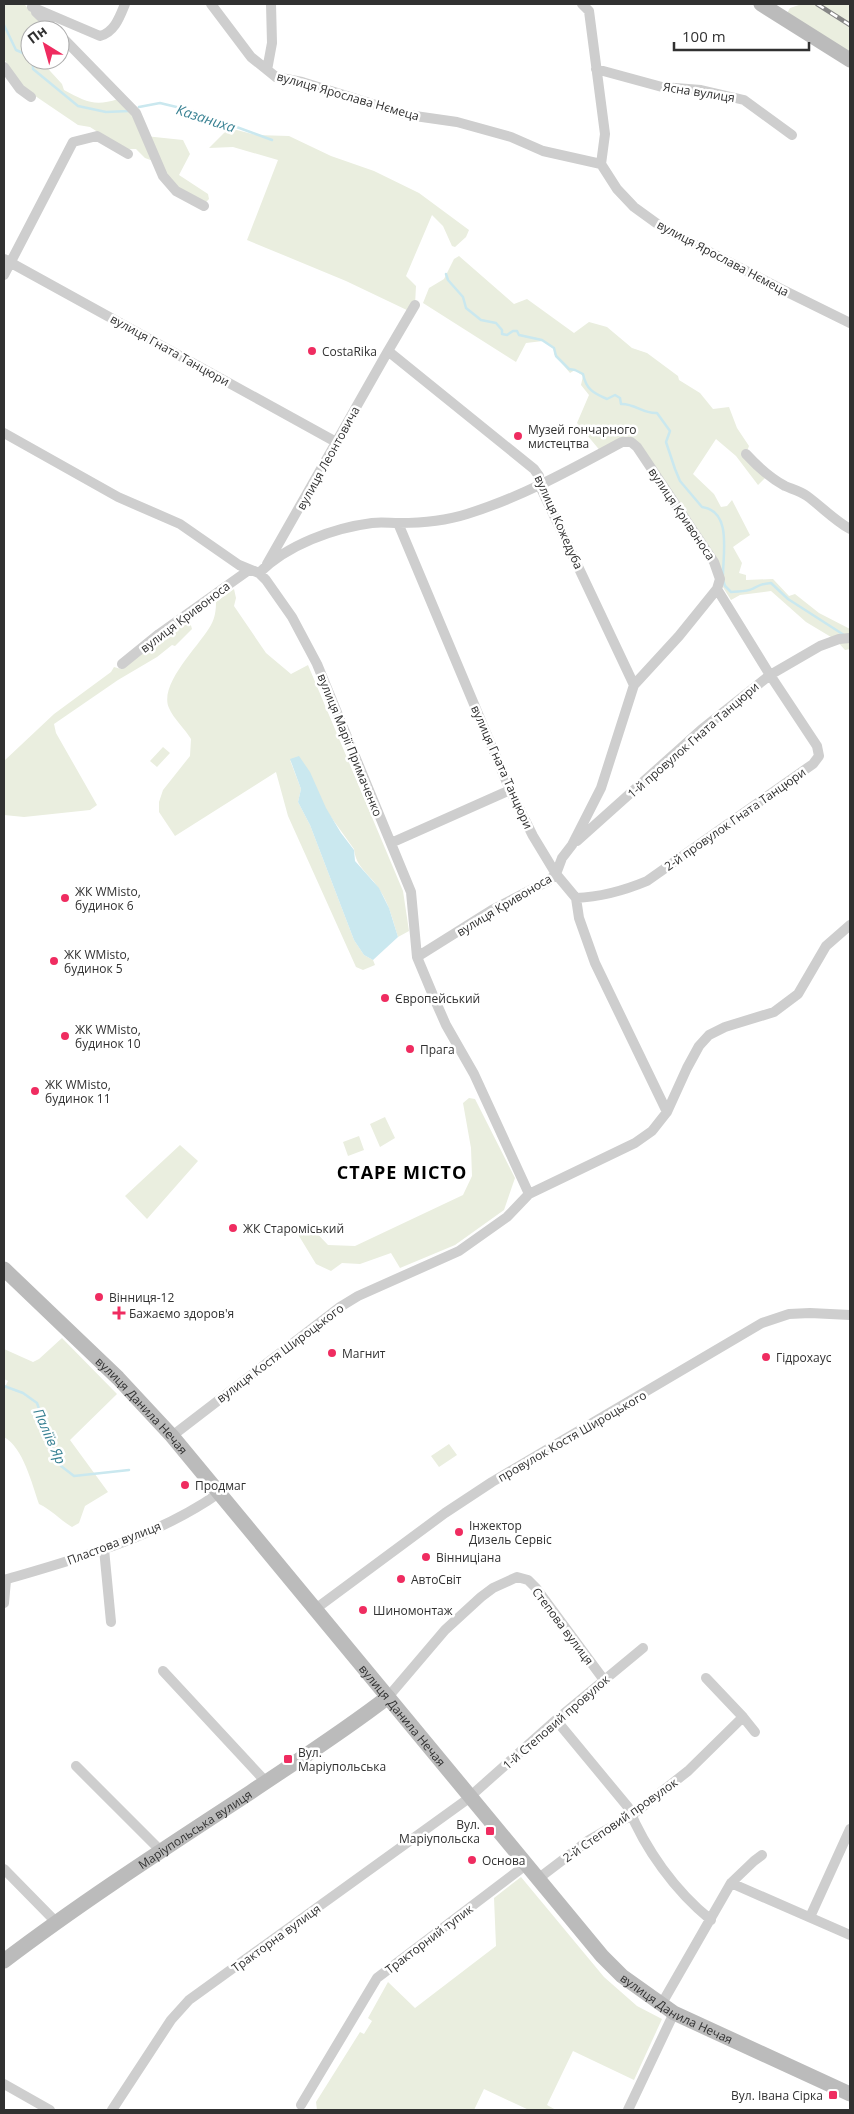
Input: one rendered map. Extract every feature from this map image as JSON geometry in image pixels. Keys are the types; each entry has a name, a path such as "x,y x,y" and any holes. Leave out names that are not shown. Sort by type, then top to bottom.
{"main road":[{"path":"761,4 850,60"},
{"name":"вулиця Данила Нечая","path":"4,1269 118,1378 172,1436 602,1956 622,1976 667,2009 850,2094"},
{"name":"Маріупольська вулиця","path":"4,1961 56,1922 362,1718 388,1697"}],"street":[{"path":"30,5 100,36 113,28 125,4"},
{"name":"вулиця Ярослава Нємеца","path":"211,4 251,57 276,77 302,82 408,115 457,122 510,137 542,151 601,164 617,189 634,207 663,228 781,290 850,323"},
{"path":"267,70 272,43 271,4"},
{"path":"582,4 589,11 605,134 601,164"},
{"path":"30,5 45,20"},
{"path":"70,45 133,108 163,176 176,191 204,206"},
{"path":"4,67 20,89 31,97"},
{"name":"Ясна вулиця","path":"596,69 662,87 702,90 744,100 792,135"},
{"path":"4,275 7,260 73,142 97,136 128,154"},
{"name":"вулиця Гната Танцюри","path":"7,260 336,442"},
{"path":"388,352 415,305"},
{"name":"вулиця Леонтовича","path":"267,565 388,352"},
{"name":"вулиця Кожедуба","path":"388,352 534,469 539,476 540,486 634,685"},
{"name":"вулиця Марії Примаченко","path":"4,434 118,497 180,524 239,565 254,571 266,580 292,617 317,664 411,892 417,956 446,1026 474,1074 529,1194"},
{"name":"вулиця Кривоноса","path":"122,664 159,634 254,571 310,540 332,532 373,523 432,521 465,515 540,486 622,442 631,442 637,447 714,562 720,579 717,589 679,636 634,685 601,788 572,845 562,858 556,874 548,881 492,910 417,956"},
{"path":"746,454 774,480 805,494 834,519 850,529"},
{"name":"вулиця Гната Танцюри","path":"398,523 510,790 533,836 556,874 576,898"},
{"name":"2-й провулок Гната Танцюри","path":"576,898 597,897 620,892 647,881 812,764 819,756 818,746 770,675 717,589"},
{"name":"1-й провулок Гната Танцюри","path":"572,845 701,730 770,675 820,646 839,639 850,638"},
{"path":"391,843 510,790"},
{"path":"576,898 578,918 595,963 668,1112"},
{"name":"вулиця Костя Широцького","path":"172,1436 328,1315 358,1296 459,1251 507,1217 529,1194 636,1143 652,1131 668,1112 686,1068 699,1046 709,1035 725,1027 774,1012 798,994 826,946 850,925"},
{"name":"провулок Костя Широцького","path":"314,1610 445,1513 495,1480 762,1323 789,1314 850,1315"},
{"name":"Пластова вулиця","path":"5,1580 104,1549 183,1516 219,1493"},
{"path":"104,1549 111,1622"},
{"name":"Степова вулиця","path":"388,1697 444,1630 493,1588 517,1577 528,1580 536,1588 604,1680"},
{"path":"4,1603 5,1580"},
{"name":"1-й Степовий провулок","path":"471,1796 556,1720 643,1648"},
{"path":"164,1671 266,1782"},
{"path":"706,1678 755,1732"},
{"name":"2-й Степовий провулок","path":"539,1878 589,1840 632,1814 688,1771 743,1717"},
{"path":"556,1720 628,1807 633,1820 673,1883 698,1910 711,1920"},
{"path":"76,1766 161,1851"},
{"name":"Тракторна вулиця","path":"112,2110 171,2020 189,2000 471,1796"},
{"path":"810,1917 850,1829"},
{"path":"628,2110 667,2009 711,1920 731,1883 762,1855"},
{"name":"Тракторний тупик","path":"301,2105 377,1978 527,1864"},
{"path":"4,1868 56,1922"},
{"path":"731,1883 850,1935"},
{"path":"4,2084 50,2110"}],"shaded area":[{"path":"4,4 24,4 39,20 20,20 20,70 49,70 62,84 64,90 90,102 102,103 118,99 126,106 145,136 183,140 190,154 179,175 208,194 209,199 204,204 176,191 156,162 145,158 136,149 124,149 90,127 78,125 22,87 4,59"},
{"path":"802,4 850,4 850,60 784,19 790,8"},
{"path":"229,128 256,135 289,136 331,156 374,171 419,193 469,230 466,237 455,247 452,246 443,226 432,215 406,276 416,286 415,305 411,312 346,281 247,240 278,160 233,147 209,148"},
{"path":"459,256 514,304 527,299 574,333 589,322 607,327 632,348 647,353 678,376 679,380 700,393 713,409 729,407 737,428 749,446 746,454 768,475 758,485 736,456 716,439 693,474 714,494 721,507 727,506 732,500 750,535 733,547 742,563 739,573 746,575 746,580 773,579 789,596 795,594 819,613 850,629 850,649 845,650 836,640 806,622 771,591 740,595 731,600 719,581 720,579 631,442 602,453 577,423 589,395 581,385 583,376 575,370 570,373 554,354 554,347 543,341 526,343 516,362 423,303 429,288 444,279 454,259"},
{"path":"234,589 236,598 234,606 266,653 291,674 308,665 403,891 409,931 398,937 382,894 360,866 354,849 290,760 301,789 298,802 310,825 354,940 364,955 373,960 375,965 363,970 356,967 288,816 276,772 175,836 159,812 159,802 163,790 190,756 191,739 169,708 167,698 170,688 182,665 211,625 215,614 216,602"},
{"path":"190,622 192,629 175,646 172,645 157,657 118,680 54,724 56,733 97,805 90,810 24,817 4,815 4,761 54,714 111,672 114,667 121,669 179,624"},
{"path":"163,747 170,753 157,767 150,761"},
{"path":"469,1098 475,1099 515,1178 504,1210 455,1245 400,1268 391,1253 360,1264 342,1263 331,1271 316,1264 296,1231 309,1225 328,1245 355,1246 463,1195 472,1176 471,1148 463,1103"},
{"path":"385,1117 395,1138 380,1147 370,1124"},
{"path":"359,1136 364,1150 348,1156 343,1142"},
{"path":"180,1145 198,1161 147,1219 125,1196"},
{"path":"62,1338 117,1394 70,1440 108,1492 85,1506 79,1523 72,1527 39,1504 22,1457 11,1442 4,1437 4,1389 8,1381 4,1379 4,1349 33,1362 39,1359"},
{"path":"449,1444 457,1455 439,1467 431,1456"},
{"path":"521,1877 604,1977 637,2006 662,2019 634,2080 573,2051 547,2105 556,2110 529,2110 484,2089 474,2110 317,2110 316,2102 360,2032 364,2034 372,2021 368,2018 388,1982 415,2008 496,1946 494,1898"}],"water":[{"path":"299,756 310,772 326,808 354,850 355,861 379,888 389,908 398,937 373,960 364,955 354,940 310,825 298,802 301,789 290,759"}],"waterway":[{"name":"Казаниха","path":"4,25 16,50 20,52"},
{"name":"Казаниха","path":"34,70 78,106 106,112 129,111"},
{"name":"Казаниха","path":"139,107 160,103 193,111 272,140"},
{"name":"Казаниха","path":"446,274 448,280 463,297 466,308 481,320 496,323 502,330 502,334 507,335 517,331 519,335 542,340 554,348 556,356 569,369 583,374 588,387 594,392 607,399 615,395 620,398 621,404 657,413 670,431 666,442 680,481 702,507 712,510 718,516 722,524 724,534 723,575"},
{"name":"Казаниха","path":"723,580 725,586 731,592 747,591 771,583 788,599 844,635"},
{"name":"Паліїв Яр","path":"4,1386 23,1393 37,1403 53,1450 61,1466 74,1476 129,1470"}],"railway":[{"path":"817,4 850,25"}],"place":[{"name":"CostaRika","path":"312,351"},
{"name":"Музей гончарного мистецтва","path":"518,436"},
{"name":"ЖК WMisto, будинок 6","path":"65,898"},
{"name":"ЖК WMisto, будинок 5","path":"54,961"},
{"name":"Європейський","path":"385,998"},
{"name":"ЖК WMisto, будинок 10","path":"65,1036"},
{"name":"Прага","path":"410,1049"},
{"name":"ЖК WMisto, будинок 11","path":"35,1091"},
{"name":"ЖК Староміський","path":"233,1228"},
{"name":"Вінниця-12","path":"99,1297"},
{"name":"Бажаємо здоров'я","path":"119,1313"},
{"name":"Магнит","path":"332,1353"},
{"name":"Гідрохаус","path":"766,1357"},
{"name":"Продмаг","path":"185,1485"},
{"name":"Інжектор Дизель Сервіс","path":"459,1532"},
{"name":"Вінниціана","path":"426,1557"},
{"name":"АвтоСвіт","path":"401,1579"},
{"name":"Шиномонтаж","path":"363,1610"},
{"name":"Вул. Маріупольська","path":"288,1759"},
{"name":"Вул. Маріупольска","path":"490,1831"},
{"name":"Основа","path":"472,1860"},
{"name":"Вул. Івана Сірка","path":"833,2095"}],"district":[{"name":"СТАРЕ МІСТО","path":"402,1172"}]}
